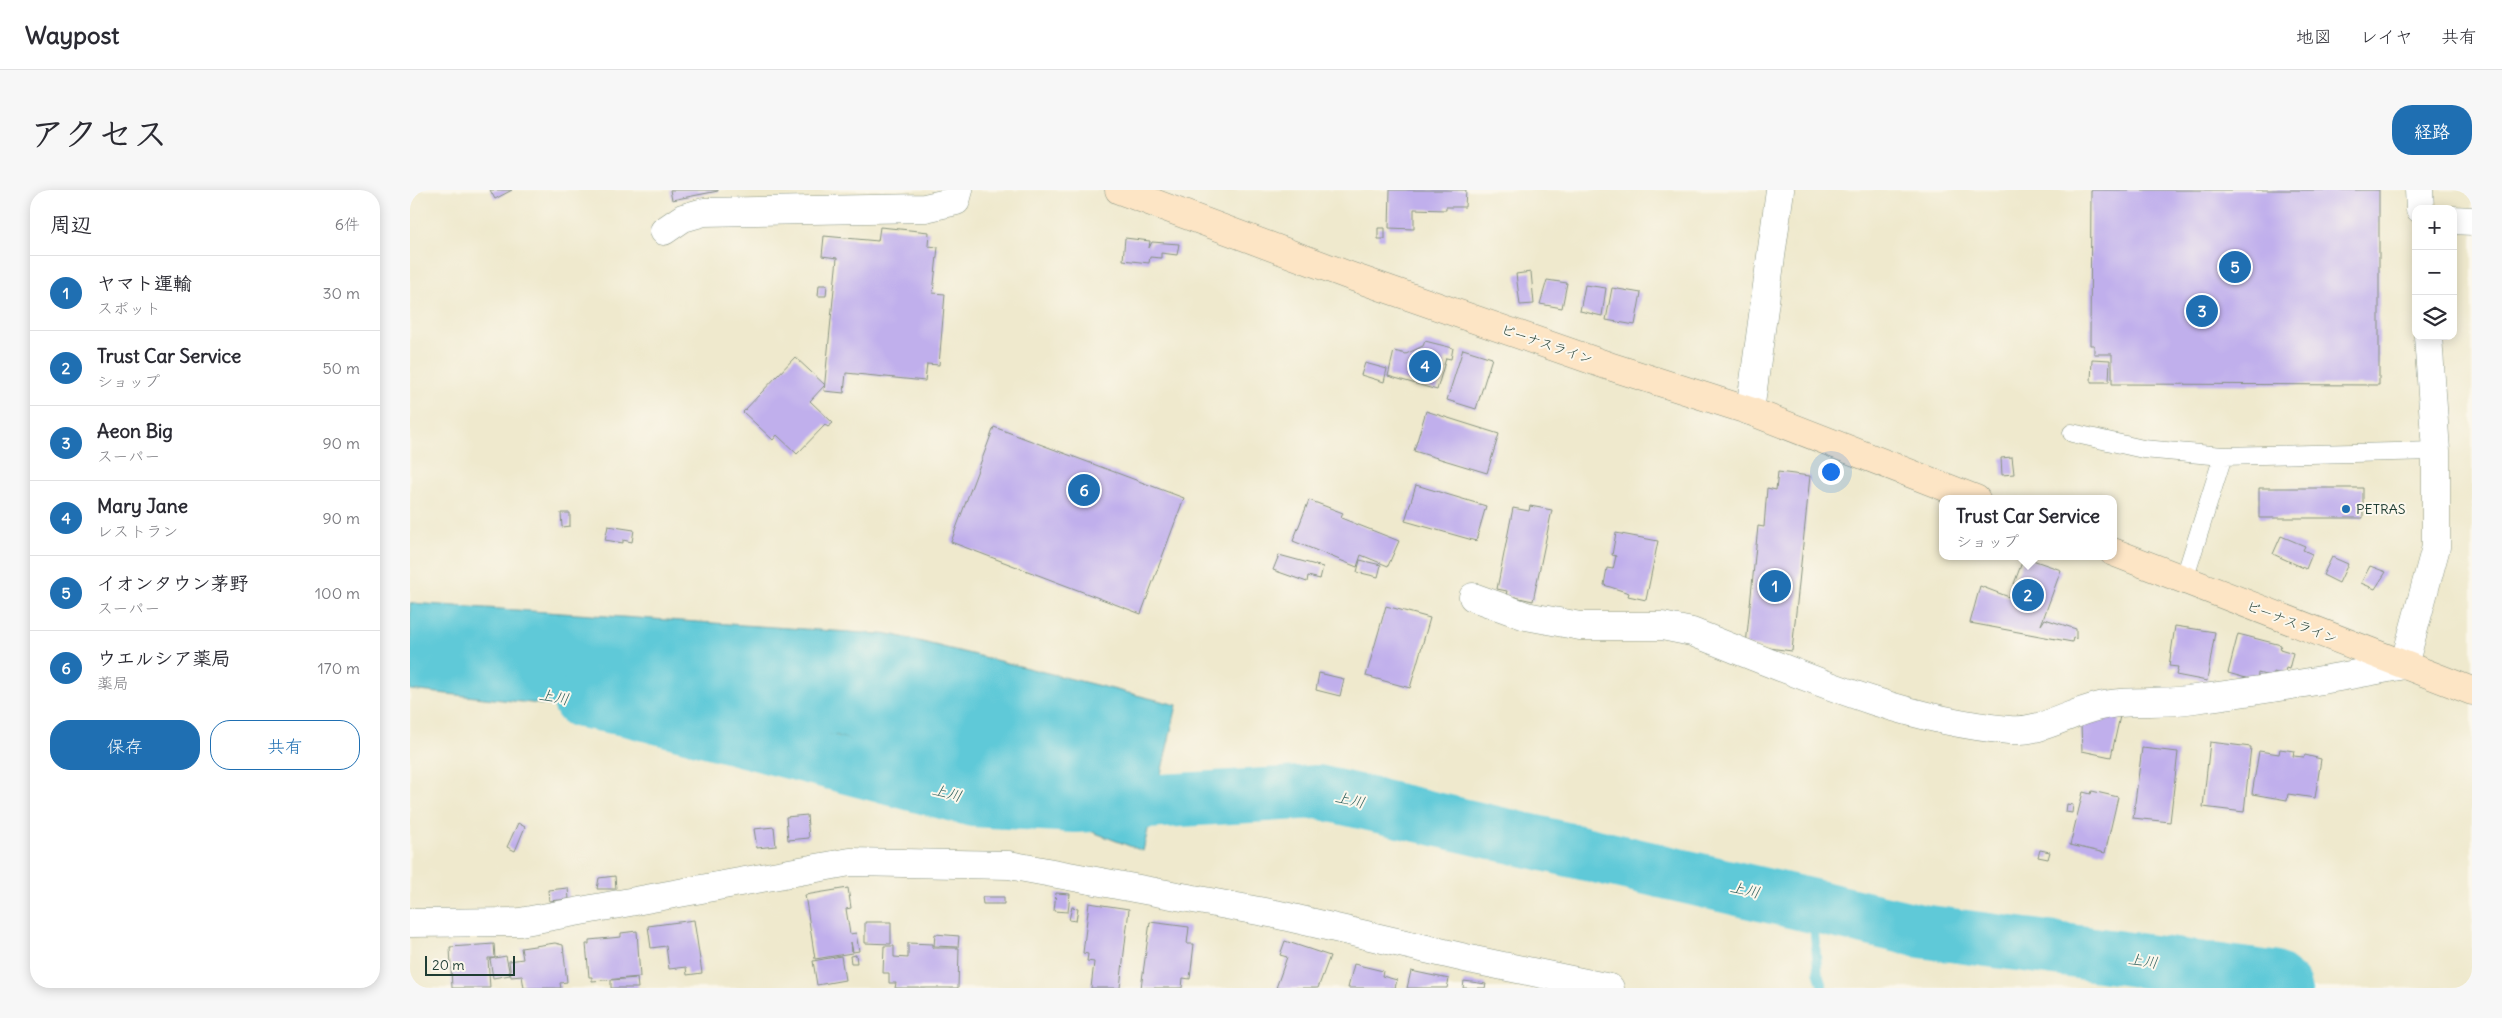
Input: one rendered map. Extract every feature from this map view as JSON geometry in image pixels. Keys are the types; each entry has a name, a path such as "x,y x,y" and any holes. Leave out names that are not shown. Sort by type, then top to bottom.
{"main road":[{"name":"ビーナスライン","path":"1118,190 1359,279 1600,362 1750,411 1966,495"},
{"name":"ビーナスライン","path":"2117,554 2472,691"}],"street":[{"path":"664,230 683,218 704,212 925,208 956,201 959,190"},
{"path":"1750,411 1780,190"},
{"path":"2419,190 2420,205"},
{"path":"2457,220 2472,220"},
{"path":"1472,597 1526,616 1580,626 1662,626 1692,632 1871,701 1915,714 2010,730 2030,729 2097,706 2178,701 2242,694 2404,665 2436,547 2436,451 2428,340"},
{"path":"410,923 520,922 850,862 1009,865 1275,914 1474,960 1610,988"}],"lane":[{"path":"2072,433 2143,450 2223,456 2436,451"},
{"path":"2184,580 2223,456"}],"water":[{"path":"410,603 894,635 1177,705 1143,851 838,736 410,690"}],"building":[{"path":"490,190 512,190 495,199"},
{"path":"670,190 718,190 718,191 672,200"},
{"path":"1390,190 1466,190 1465,207 1446,207 1446,210 1414,209 1414,229 1389,228"},
{"path":"2091,190 2379,190 2379,385 2112,384 2112,354 2094,354 2094,345 2090,345"},
{"path":"880,227 929,232 928,246 938,247 933,293 945,294 939,365 927,364 925,381 846,373 844,393 824,391 837,258 822,256 824,236 878,241"},
{"path":"1378,228 1385,228 1385,239 1378,239"},
{"path":"1125,238 1150,241 1149,248 1152,242 1179,244 1177,255 1161,253 1161,258 1150,257 1149,263 1123,260"},
{"path":"1531,272 1534,304 1520,305 1516,274"},
{"path":"1547,280 1567,283 1562,308 1540,304"},
{"path":"819,285 827,285 826,296 818,296"},
{"path":"1585,285 1606,288 1602,316 1580,311"},
{"path":"1612,288 1641,293 1635,325 1606,320"},
{"path":"1425,341 1453,348 1451,359 1446,358 1437,390 1388,376 1394,351 1406,354 1423,346"},
{"path":"1463,349 1492,358 1476,409 1447,400"},
{"path":"795,357 825,385 810,401 833,423 828,427 825,425 797,454 777,435 773,440 743,412"},
{"path":"2092,359 2110,360 2109,382 2091,382"},
{"path":"1365,363 1387,369 1384,382 1361,375"},
{"path":"1426,411 1499,434 1487,473 1414,451"},
{"path":"994,427 1184,498 1141,614 951,542"},
{"path":"2012,457 2014,474 2002,475 2001,458"},
{"path":"1778,472 1810,476 1792,651 1746,645 1758,526 1764,527 1767,488 1776,490"},
{"path":"1416,485 1486,506 1476,541 1405,521"},
{"path":"2259,488 2363,488 2363,518 2259,518"},
{"path":"1309,500 1343,513 1341,518 1399,541 1388,566 1361,555 1357,567 1293,541"},
{"path":"1530,506 1552,510 1533,601 1506,595 1507,591 1497,589 1513,508 1529,511"},
{"path":"561,513 570,513 570,526 562,527"},
{"path":"608,526 634,530 632,542 623,540 623,543 605,540"},
{"path":"1616,533 1658,541 1646,600 1628,596 1629,593 1604,585 1607,568 1613,569 1616,556 1612,555"},
{"path":"2281,536 2305,546 2303,550 2312,554 2306,569 2273,554"},
{"path":"1279,555 1323,567 1320,579 1308,576 1307,582 1273,570"},
{"path":"2332,557 2348,564 2339,583 2323,575"},
{"path":"1360,560 1381,565 1378,577 1357,572"},
{"path":"2023,560 2033,560 2061,570 2041,625 2045,619 2076,629 2076,639 2073,638 2072,642 1970,623 1980,586 2009,597"},
{"path":"2370,566 2386,572 2375,589 2361,583"},
{"path":"1386,606 1430,618 1410,688 1366,676"},
{"path":"2175,626 2215,632 2207,681 2176,675 2178,667 2169,666"},
{"path":"2238,634 2281,645 2280,649 2293,653 2289,669 2286,668 2284,675 2274,672 2273,677 2258,673 2257,681 2228,673"},
{"path":"1319,673 1344,679 1340,696 1316,690"},
{"path":"2100,716 2120,716 2111,757 2082,751 2081,725"},
{"path":"2210,742 2251,747 2244,812 2203,807"},
{"path":"2142,748 2178,752 2170,822 2133,818"},
{"path":"2280,749 2294,751 2293,756 2304,757 2305,755 2321,759 2315,798 2288,794 2287,800 2252,794 2259,751 2279,754"},
{"path":"2092,791 2118,797 2105,853 2070,845 2083,792 2091,794"},
{"path":"2067,804 2073,805 2072,813 2066,812"},
{"path":"807,815 809,838 788,840 786,817"},
{"path":"518,823 525,827 515,851 507,847"},
{"path":"774,827 776,846 757,848 754,829"},
{"path":"2040,850 2050,852 2048,859 2038,857"},
{"path":"615,876 616,889 597,889 599,878"},
{"path":"568,888 569,899 549,901 548,890"},
{"path":"848,888 851,908 846,909 850,934 856,933 859,951 853,952 851,942 852,953 815,959 805,895"},
{"path":"1056,893 1070,894 1068,912 1054,911"},
{"path":"982,897 1004,897 1004,904 983,904"},
{"path":"1089,903 1129,909 1120,988 1091,988 1094,962 1087,961 1088,954 1083,953"},
{"path":"1072,907 1078,908 1076,921 1069,920"},
{"path":"694,920 702,973 687,975 686,967 669,969 666,946 651,948 648,926"},
{"path":"865,922 891,922 891,944 865,943"},
{"path":"1150,922 1189,927 1187,944 1194,944 1190,979 1183,978 1182,988 1141,988"},
{"path":"637,931 640,977 592,981 592,977 589,977 586,944 589,944 589,940 621,937 621,933"},
{"path":"935,934 959,936 958,947 934,946"},
{"path":"1285,941 1330,956 1318,988 1276,988 1287,957 1280,955"},
{"path":"555,943 563,945 567,982 560,983 561,988 524,988 522,976 511,977 509,961 523,959 521,948"},
{"path":"908,943 933,944 933,948 959,948 958,988 895,988 896,983 889,983 889,973 883,973 884,946 894,946 894,957 908,958"},
{"path":"494,944 495,958 488,958 490,988 452,988 450,947"},
{"path":"856,955 857,963 851,963 850,956"},
{"path":"506,956 510,975 493,978 490,959"},
{"path":"841,956 845,980 817,985 813,961"},
{"path":"1354,964 1383,971 1382,976 1397,980 1395,988 1348,988"},
{"path":"1411,971 1449,979 1447,988 1407,988"},
{"path":"637,978 638,988 611,988 611,980"},
{"path":"1464,981 1486,984 1485,988 1463,988"}],"waterway":[{"name":"上川","path":"580,701 630,710 973,800 1075,806 1318,792 1921,931 2272,978 2285,988"},
{"path":"1812,907 1818,973 1823,988"}],"place":[{"name":"イオンタウン茅野","path":"2235,267"},
{"name":"Aeon Big","path":"2202,311"},
{"name":"Mary Jane","path":"1425,366"},
{"name":"ウエルシア薬局","path":"1084,490"},
{"name":"PETRAS","path":"2346,509"},
{"name":"ヤマト運輸","path":"1775,586"},
{"name":"Trust Car Service","path":"2028,595"}]}
